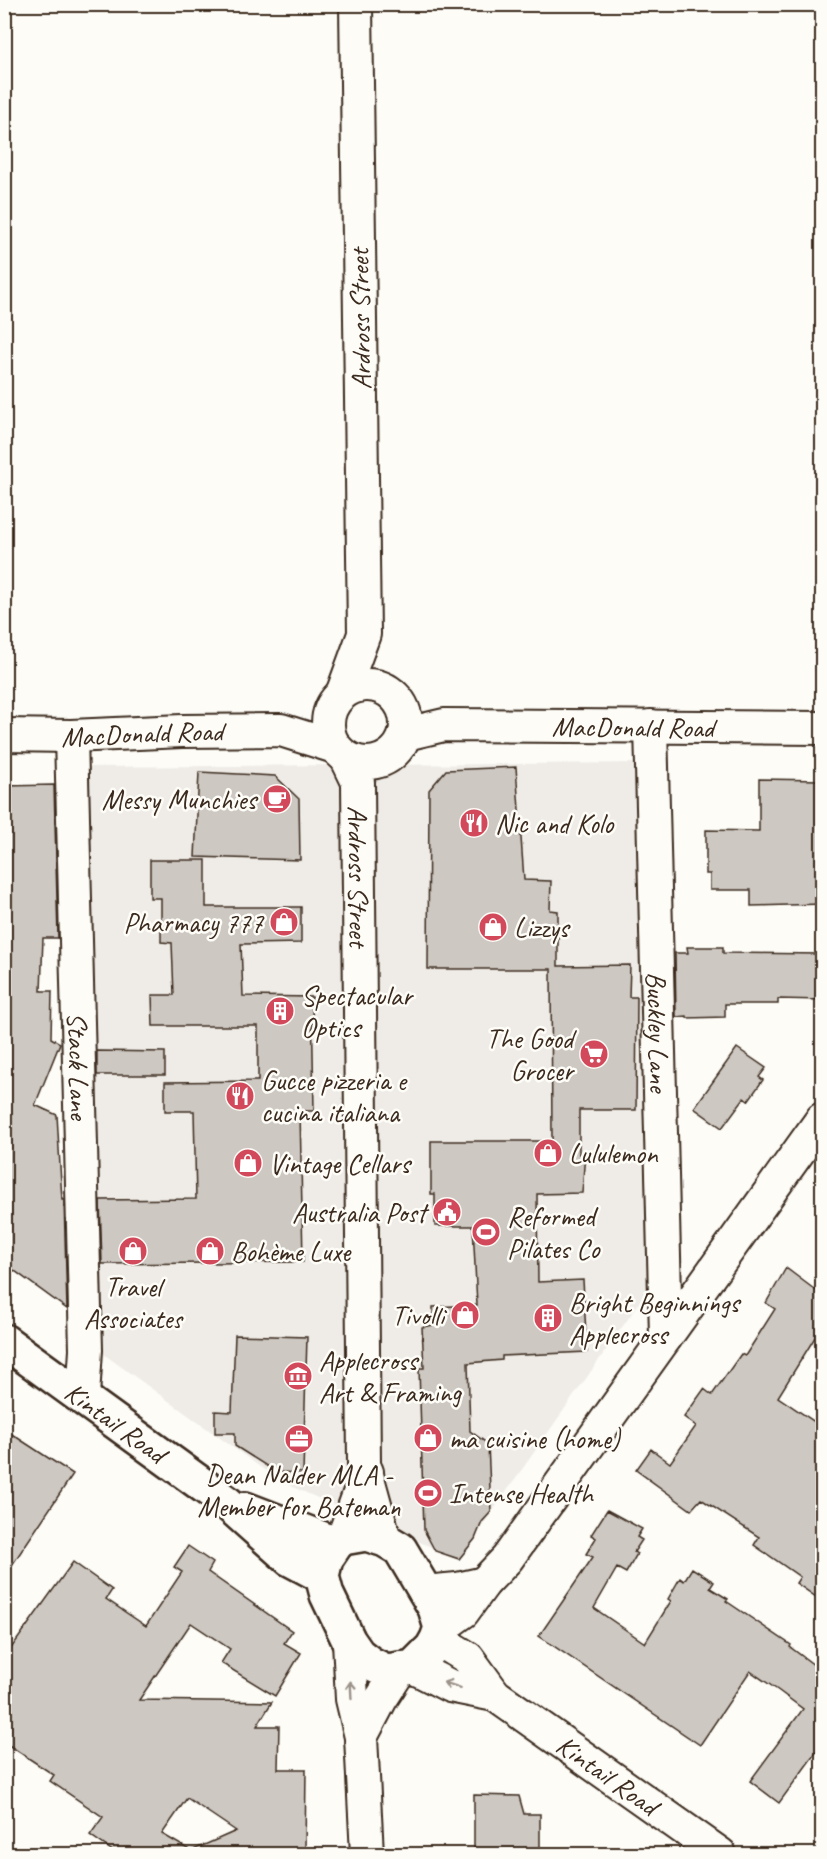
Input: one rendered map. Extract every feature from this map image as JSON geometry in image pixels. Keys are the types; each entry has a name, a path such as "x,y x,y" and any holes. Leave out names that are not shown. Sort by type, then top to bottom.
{"main road":[{"name":"Kintail Road","path":"4,1341 83,1396 226,1502 290,1559 322,1576"},
{"name":"Kintail Road","path":"226,1502 339,1541"},
{"path":"366,1534 385,1540 400,1549 435,1608 439,1633 432,1648 407,1668 386,1671 371,1664 358,1654 349,1641 327,1595 322,1576 327,1559 339,1541 366,1534"}],"street":[{"name":"Ardross Street","path":"337,700 364,634 356,4"},
{"name":"Ardross Street","path":"364,634 401,712"},
{"path":"360,685 388,690 401,712 400,746 391,756 355,762 330,738 328,727 337,700 360,685"},
{"name":"MacDonald Road","path":"281,730 337,700"},
{"name":"MacDonald Road","path":"401,712 444,725 822,728"},
{"name":"Buckley Lane","path":"651,726 666,1337"},
{"name":"MacDonald Road","path":"4,735 71,736 182,731 281,730 355,762"},
{"name":"Stack Lane","path":"71,736 86,1350 83,1396"},
{"name":"Ardross Street","path":"355,762 364,1464 385,1540"},
{"path":"439,1633 463,1612 484,1583 507,1559 822,1119"},
{"name":"Ardross Street","path":"339,1541 367,1472"},
{"path":"425,1592 457,1589 484,1583"},
{"name":"Kintail Road","path":"439,1633 468,1658 495,1695 720,1854"},
{"path":"349,1641 351,1699 361,1737 367,1854"},
{"path":"361,1737 381,1699 407,1668"},
{"name":"Kintail Road","path":"407,1668 450,1686 495,1695"}],"shaded area":[{"path":"659,763 663,1269 459,1559 281,1482 91,1345 76,767"}],"building":[{"path":"516,767 524,880 551,881 550,910 558,911 558,966 630,965 629,997 637,997 636,1110 579,1110 579,1154 585,1153 582,1193 537,1194 538,1282 583,1280 587,1352 502,1356 502,1360 468,1363 470,1431 488,1444 491,1512 482,1522 475,1539 459,1559 435,1551 424,1530 419,1368 424,1368 422,1327 433,1325 433,1307 477,1305 473,1226 435,1226 435,1194 431,1194 431,1141 552,1141 551,969 428,969 429,790 446,770"},
{"path":"199,772 275,776 299,799 300,860 195,857"},
{"path":"759,779 822,780 822,904 751,906 751,890 710,890 710,874 706,874 706,830 759,831"},
{"path":"54,785 58,938 43,938 41,991 52,991 51,1038 60,1043 35,1105 57,1115 62,1200 64,1200 67,1309 4,1263 4,786"},
{"path":"150,860 206,860 206,907 301,907 301,943 241,944 243,996 312,997 314,1111 300,1111 303,1262 102,1264 100,1200 196,1199 194,1111 165,1111 165,1082 258,1081 258,1026 153,1026 152,995 174,995 172,943 161,942 161,898 150,898"},
{"path":"687,947 723,947 723,953 822,954 822,1000 778,999 778,1004 725,1004 725,1017 676,1017 675,953 688,953"},
{"path":"737,1048 766,1068 759,1077 763,1080 748,1101 744,1098 722,1128 694,1108"},
{"path":"97,1051 165,1052 165,1075 97,1075"},
{"path":"786,1268 822,1295 822,1326 778,1397 822,1427 822,1601 796,1583 800,1577 754,1545 759,1537 701,1499 691,1510 636,1470 651,1449 670,1463 696,1426 684,1417 704,1389 712,1395 741,1354 745,1356 775,1309 766,1303"},
{"path":"235,1335 307,1337 303,1473 276,1472 235,1446 235,1433 215,1433 215,1411 232,1412"},
{"path":"4,1429 73,1474 4,1577"},
{"path":"607,1510 642,1529 637,1537 642,1540 634,1552 637,1554 626,1573 617,1568 594,1608 645,1643 671,1601 668,1599 680,1578 684,1581 692,1568 714,1582 710,1588 728,1599 726,1601 791,1645 790,1647 822,1671 822,1744 779,1803 750,1781 803,1709 779,1691 750,1671 700,1745 539,1636 593,1557 586,1554 596,1538 591,1535"},
{"path":"188,1546 213,1563 208,1572 292,1631 284,1643 301,1653 275,1696 221,1663 230,1649 191,1623 139,1700 272,1702 257,1726 279,1726 278,1769 306,1769 305,1850 249,1850 246,1854 117,1854 90,1835 103,1817 50,1781 54,1775 4,1742 4,1658 73,1562 112,1590 106,1599 146,1626 182,1572 174,1567","holes":["187,1798 236,1831 191,1851 162,1834"]},
{"path":"474,1795 519,1796 524,1814 540,1814 540,1854 474,1854"}],"place":[{"name":"Messy Munchies","path":"277,799"},
{"name":"Nic and Kolo","path":"474,823"},
{"name":"Pharmacy 777","path":"284,922"},
{"name":"Lizzys","path":"493,927"},
{"name":"Spectacular Optics","path":"280,1011"},
{"name":"The Good Grocer","path":"594,1054"},
{"name":"Gucce pizzeria e cucina italiana","path":"240,1096"},
{"name":"Lululemon","path":"548,1153"},
{"name":"Vintage Cellars","path":"248,1163"},
{"name":"Australia Post","path":"447,1212"},
{"name":"Reformed Pilates Co","path":"486,1232"},
{"name":"Travel Associates","path":"133,1251"},
{"name":"Bohème Luxe","path":"210,1251"},
{"name":"Tivolli","path":"465,1315"},
{"name":"Bright Beginnings Applecross","path":"548,1318"},
{"name":"Applecross Art & Framing","path":"298,1376"},
{"name":"ma cuisine (home)","path":"428,1438"},
{"name":"Dean Nalder MLA - Member for Bateman","path":"299,1439"},
{"name":"Intense Health","path":"428,1493"}]}
